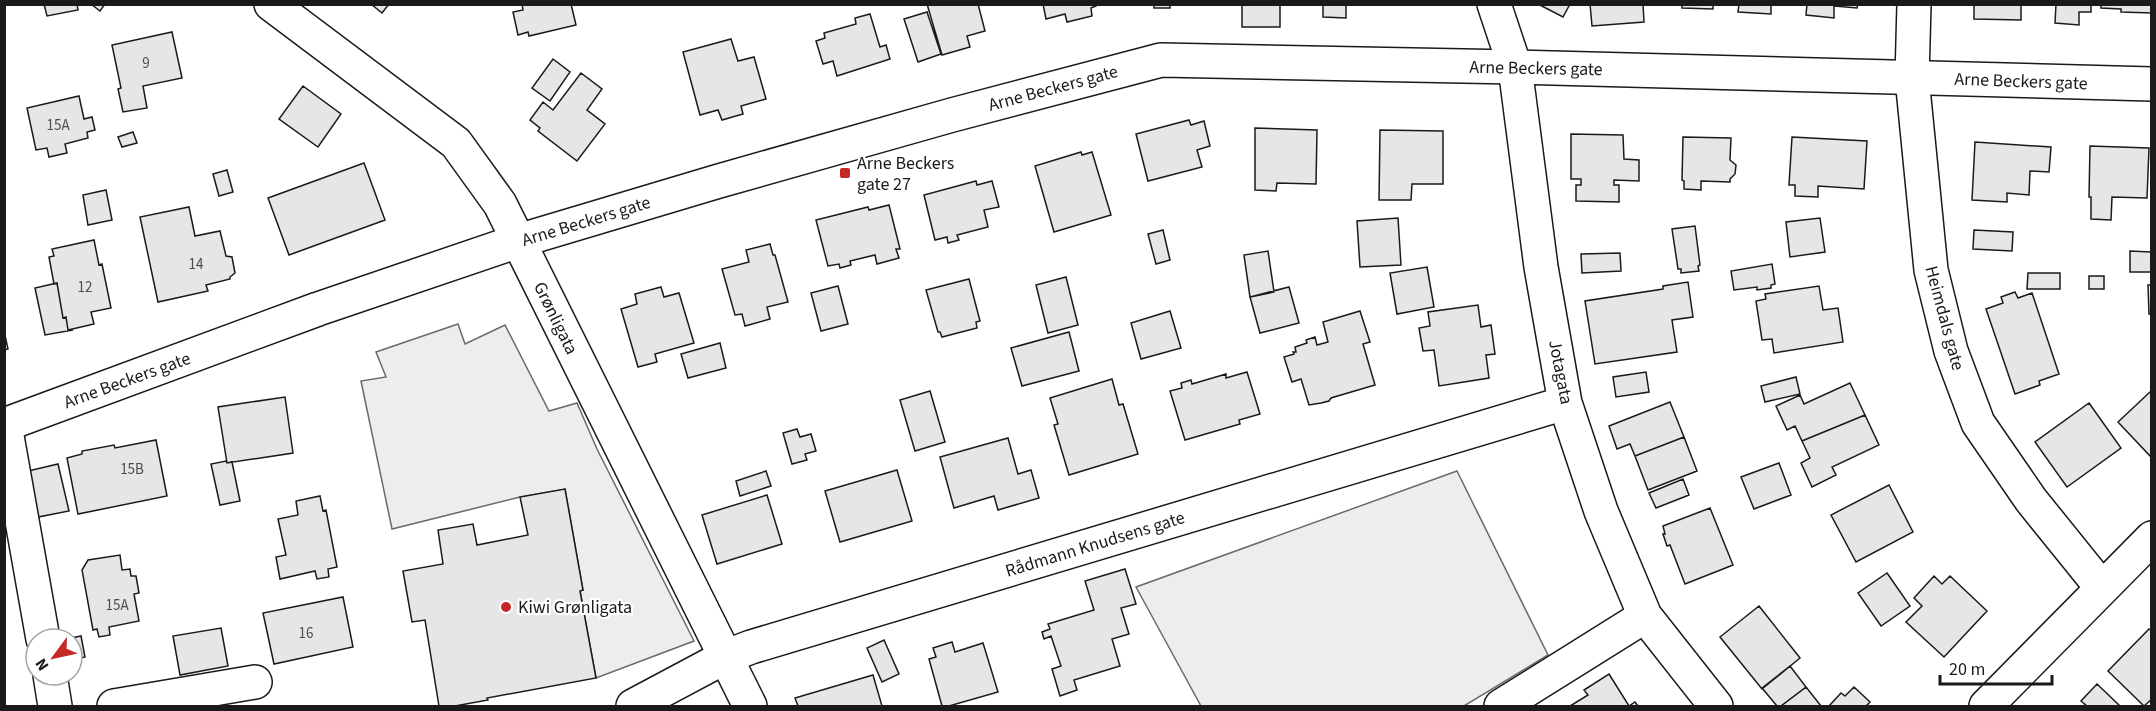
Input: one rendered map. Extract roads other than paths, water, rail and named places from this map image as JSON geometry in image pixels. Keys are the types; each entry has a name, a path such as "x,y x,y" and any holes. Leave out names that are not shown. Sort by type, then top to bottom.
{"street":[{"name":"Grønligata","path":"271,4 456,143 500,204 750,706"},
{"name":"Jotagata","path":"1494,4 1515,67 1541,267 1565,403 1601,511 1645,616 1716,706"},
{"name":"Heimdals gate","path":"1914,4 1912,78 1931,270 1951,351 1978,423 2031,500 2102,588"},
{"name":"Arne Beckers gate","path":"5,425 329,306 518,241 930,121 1161,60 2151,84"},
{"name":"Rådmann Knudsens gate","path":"633,706 725,657 751,647 1565,403"},
{"path":"5,425 41,627"},
{"path":"1986,706 2151,538"},
{"path":"1501,706 1645,616"},
{"path":"114,706 255,682"},
{"path":"52,687 55,706"}],"place":[{"name":"Arne Beckers gate 27","path":"845,173"},
{"name":"Kiwi Grønligata","path":"506,607"}]}
